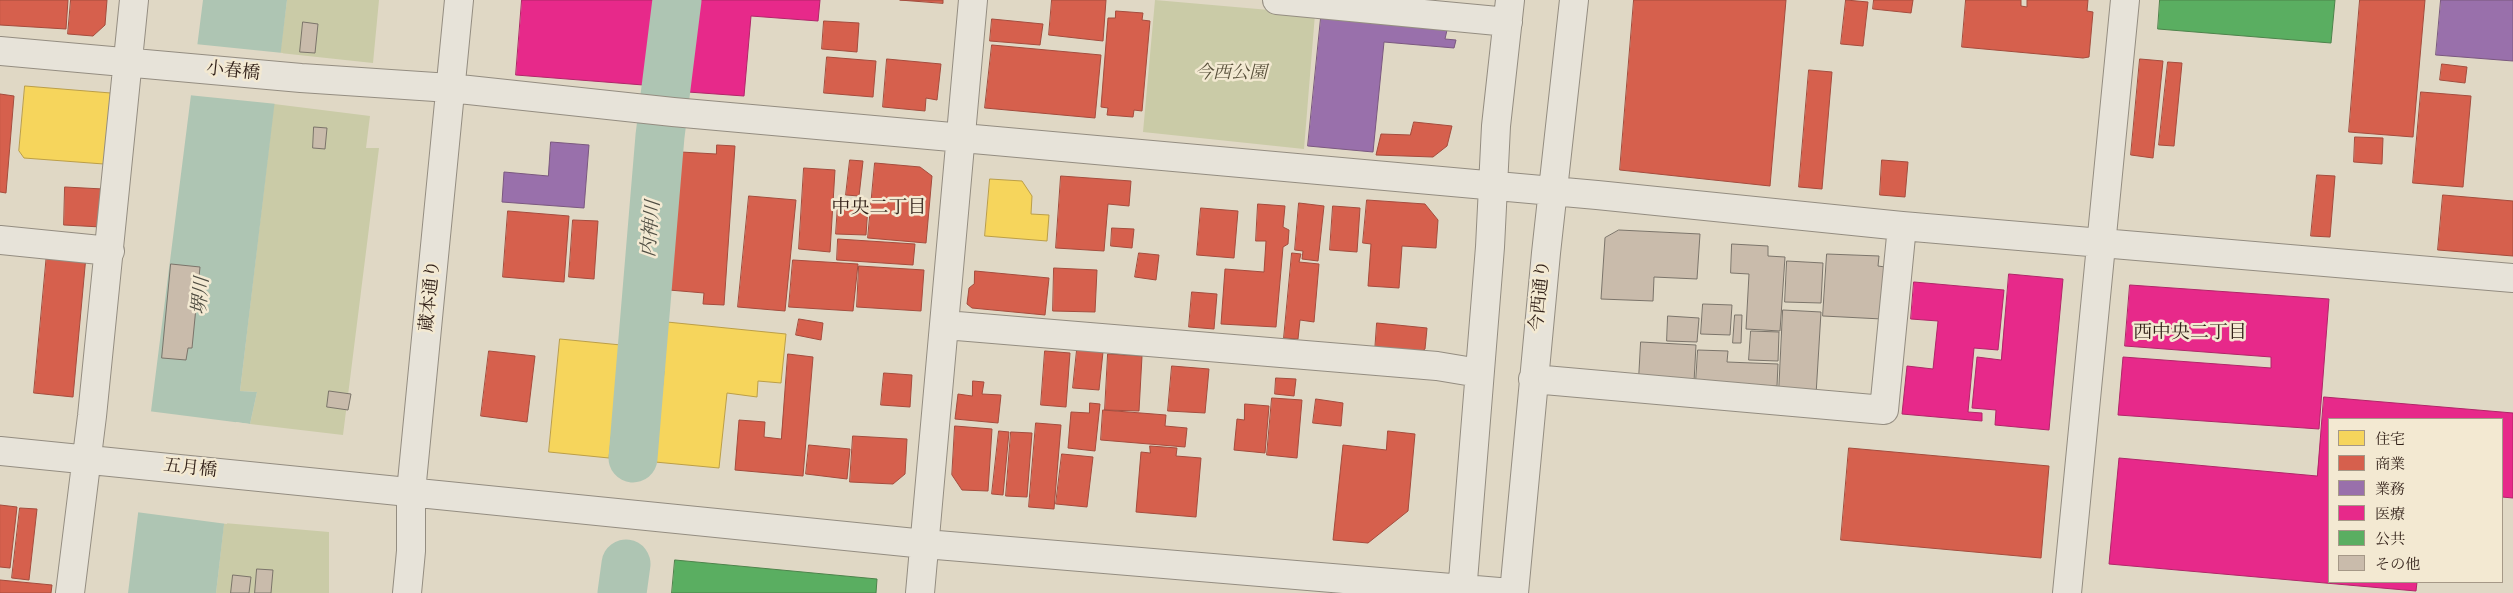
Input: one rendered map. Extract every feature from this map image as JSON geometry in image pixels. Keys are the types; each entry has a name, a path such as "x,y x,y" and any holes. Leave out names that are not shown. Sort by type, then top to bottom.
{"street":[{"path":"70,593 88,458 134,0"},
{"name":"蔵本通り","path":"407,593 411,551 411,492 433,288 459,0"},
{"path":"920,593 973,0"},
{"path":"1277,0 1509,11 1496,126 1490,247 1462,591"},
{"name":"今西通り","path":"1513,593 1533,379 1574,0"},
{"path":"2067,593 2125,0"},
{"name":"小春橋","path":"0,51 129,61 301,78 450,88 662,111 1553,191 1902,226 2513,278"},
{"path":"1533,379 1884,410 1902,226"},
{"path":"0,240 110,251"},
{"path":"945,325 1437,366 1479,373"},
{"name":"五月橋","path":"0,451 88,458 925,544 1462,591 1513,593"}],"green space":[{"path":"287,0 379,0 373,63 280,53"},
{"name":"今西公園","path":"1155,0 1315,14 1304,149 1143,132"},
{"path":"274,104 370,116 366,148 379,148 343,435 250,424 257,392 240,391"},
{"path":"224,523 329,532 329,593 216,593"}],"water":[{"name":"堺川","path":"203,0 287,0 240,391 257,392 250,424 236,422 216,593 128,593"}],"pier":[{"path":"195,44 283,53 277,104 188,95"},
{"path":"148,411 250,424 250,426 239,425 227,524 136,512"}],"building: 住宅":[{"path":"25,86 123,94 117,165 24,158 19,151"},
{"path":"990,179 1022,181 1032,196 1031,214 1049,215 1047,241 985,236"},
{"path":"657,321 786,334 781,383 758,381 757,397 727,393 719,468 655,462 664,371 652,370"},
{"path":"560,339 621,345 615,396 625,397 622,432 612,431 609,458 549,452"}],"building: 商業":[{"path":"0,0 68,0 66,29 0,25"},
{"path":"71,0 107,0 105,25 93,36 68,34"},
{"path":"900,0 943,0 943,3"},
{"path":"1052,0 1106,0 1103,41 1049,35"},
{"path":"1634,0 1786,0 1770,186 1620,170"},
{"path":"1846,0 1868,2 1863,46 1841,44"},
{"path":"1874,0 1913,0 1911,13 1873,9"},
{"path":"1966,0 2021,0 2021,6 2027,7 2027,0 2088,0 2087,11 2093,12 2089,57 1962,47"},
{"path":"2360,0 2425,0 2413,137 2349,132"},
{"path":"1116,11 1143,13 1142,20 1150,21 1142,111 1134,110 1133,117 1107,115 1108,108 1101,107 1108,18 1115,18"},
{"path":"992,19 1043,24 1040,45 990,41"},
{"path":"824,21 859,23 857,52 822,49"},
{"path":"992,45 1101,55 1095,118 985,108"},
{"path":"827,57 876,61 873,97 824,93"},
{"path":"887,59 941,64 937,100 926,98 925,111 883,107"},
{"path":"2140,59 2163,61 2153,158 2131,155"},
{"path":"2168,62 2182,63 2174,146 2159,145"},
{"path":"2442,64 2467,67 2465,83 2440,80"},
{"path":"1809,70 1832,72 1822,189 1799,187"},
{"path":"2421,92 2471,96 2463,187 2413,183"},
{"path":"0,94 14,96 6,193 0,192"},
{"path":"1414,122 1452,126 1447,146 1433,157 1376,155 1381,134 1410,135"},
{"path":"2355,137 2383,138 2382,164 2354,162"},
{"path":"717,145 735,146 724,305 703,304 704,293 669,290 681,152 716,154"},
{"path":"850,160 863,161 859,196 846,195"},
{"path":"1882,160 1908,162 1905,197 1880,195"},
{"path":"875,163 920,167 932,176 926,243 868,238"},
{"path":"804,168 835,170 830,252 799,249"},
{"path":"2317,175 2335,176 2330,237 2311,236"},
{"path":"1061,176 1131,181 1129,206 1108,204 1104,251 1056,248"},
{"path":"65,187 103,189 101,227 64,225"},
{"path":"2443,195 2513,201 2513,256 2438,250"},
{"path":"749,196 796,200 785,311 738,307"},
{"path":"1367,200 1425,204 1438,220 1436,248 1402,246 1399,288 1368,286 1371,244 1363,243"},
{"path":"1299,203 1324,206 1318,261 1302,259 1303,251 1295,250"},
{"path":"838,204 868,206 866,235 836,234"},
{"path":"1258,204 1285,206 1283,227 1289,230 1288,244 1283,247 1276,327 1221,324 1225,269 1264,272 1266,241 1256,241"},
{"path":"1333,206 1360,208 1357,252 1330,250"},
{"path":"1201,208 1238,211 1234,258 1197,255"},
{"path":"508,211 569,216 564,282 503,277"},
{"path":"573,220 598,221 594,279 569,277"},
{"path":"1112,228 1134,229 1132,248 1111,246"},
{"path":"838,239 915,244 913,265 837,260"},
{"path":"47,253 86,256 73,397 34,393"},
{"path":"1139,253 1159,255 1156,280 1135,277"},
{"path":"1292,253 1301,254 1299,262 1319,264 1314,322 1300,320 1298,339 1284,338"},
{"path":"793,260 858,264 853,311 789,307"},
{"path":"859,266 924,270 921,311 857,307"},
{"path":"1054,268 1097,270 1095,312 1053,311"},
{"path":"975,271 1049,278 1045,315 972,308 967,304 969,288 974,284"},
{"path":"1192,292 1217,294 1214,329 1189,327"},
{"path":"799,319 823,323 821,340 796,335"},
{"path":"1377,323 1427,328 1425,349 1415,356 1375,352"},
{"path":"1077,350 1103,352 1099,390 1073,388"},
{"path":"489,351 535,356 527,422 481,416"},
{"path":"1045,351 1070,353 1066,407 1041,405"},
{"path":"788,354 813,357 803,476 735,470 739,420 765,422 764,437 781,439"},
{"path":"1108,354 1142,356 1139,411 1105,410"},
{"path":"1172,366 1209,369 1205,413 1168,411"},
{"path":"884,373 912,375 910,407 881,405"},
{"path":"1276,378 1296,379 1294,396 1275,394"},
{"path":"973,381 984,382 982,394 1001,395 998,423 955,419 958,394 972,396"},
{"path":"1272,398 1302,400 1297,458 1267,455"},
{"path":"1316,399 1343,403 1341,426 1313,423"},
{"path":"1090,403 1100,404 1095,451 1068,448 1071,412 1089,413"},
{"path":"1245,404 1269,406 1265,453 1234,450 1237,419 1244,420"},
{"path":"1103,410 1166,415 1165,426 1187,428 1185,447 1101,440"},
{"path":"1036,423 1061,425 1054,509 1029,507"},
{"path":"955,426 992,429 988,491 962,490 952,475"},
{"path":"999,431 1009,432 1003,495 992,494"},
{"path":"1388,431 1415,434 1408,511 1368,543 1333,540 1343,445 1386,450"},
{"path":"1011,432 1032,433 1027,497 1006,496"},
{"path":"853,436 907,439 905,474 893,484 850,482"},
{"path":"809,445 850,449 847,479 806,474"},
{"path":"1150,446 1177,448 1176,456 1201,458 1196,517 1136,512 1141,452 1150,453"},
{"path":"1849,448 2049,466 2041,558 1841,540"},
{"path":"1062,454 1093,457 1087,507 1056,504"},
{"path":"0,505 17,507 10,568 0,567"},
{"path":"20,508 37,509 29,580 12,578"},
{"path":"0,580 52,585 51,593 0,593"}],"building: 業務":[{"path":"2441,0 2513,0 2513,61 2436,55"},
{"path":"1321,18 1447,30 1445,39 1456,40 1454,48 1384,42 1373,152 1308,146"},
{"path":"551,142 589,145 584,208 502,202 504,172 548,176"}],"building: 医療":[{"path":"522,0 663,0 656,86 516,75"},
{"path":"682,0 820,0 818,21 751,16 744,96 674,91"},
{"path":"2009,274 2063,279 2049,430 1995,425 1996,410 1972,408 1977,357 2001,360"},
{"path":"1914,282 2004,290 1998,350 1974,348 1968,412 1982,413 1982,421 1902,414 1907,366 1933,369 1938,321 1911,319"},
{"path":"2130,285 2329,299 2319,429 2118,415 2123,357 2271,368 2271,357 2125,346"},
{"path":"2324,397 2513,413 2513,498 2503,497 2503,418 2328,418 2328,583 2417,583 2416,591 2109,564 2119,458 2317,476"}],"building: 公共":[{"path":"2160,0 2335,0 2331,43 2158,29"},
{"path":"675,560 877,579 876,593 672,593"}],"building: その他":[{"path":"303,22 318,24 315,53 300,52"},
{"path":"314,127 327,128 325,149 313,148"},
{"path":"1619,230 1700,234 1697,279 1654,277 1653,301 1601,299 1605,238"},
{"path":"1732,244 1768,246 1768,256 1785,257 1780,331 1746,329 1749,274 1731,273"},
{"path":"1827,254 1879,256 1878,266 1885,267 1882,319 1823,316"},
{"path":"1787,261 1823,263 1821,303 1785,302"},
{"path":"171,264 200,267 192,348 188,348 186,360 162,358"},
{"path":"1703,304 1732,305 1730,335 1701,334"},
{"path":"1783,310 1821,312 1816,395 1779,393"},
{"path":"1735,315 1742,315 1741,343 1733,343"},
{"path":"1668,316 1699,318 1697,342 1667,341"},
{"path":"1751,331 1779,332 1778,361 1749,360"},
{"path":"1641,342 1696,345 1694,382 1639,379"},
{"path":"1698,350 1728,351 1727,362 1778,364 1777,386 1696,382"},
{"path":"329,391 351,394 348,410 327,407"},
{"path":"257,569 273,570 271,593 255,593"},
{"path":"233,575 251,577 249,593 231,593"}],"waterway":[{"name":"内神川","path":"633,458 660,136 677,0"},
{"name":"内神川","path":"622,593 626,564"}],"district":[{"name":"中央二丁目","path":"879,209"},
{"name":"西中央二丁目","path":"2190,334"}]}
